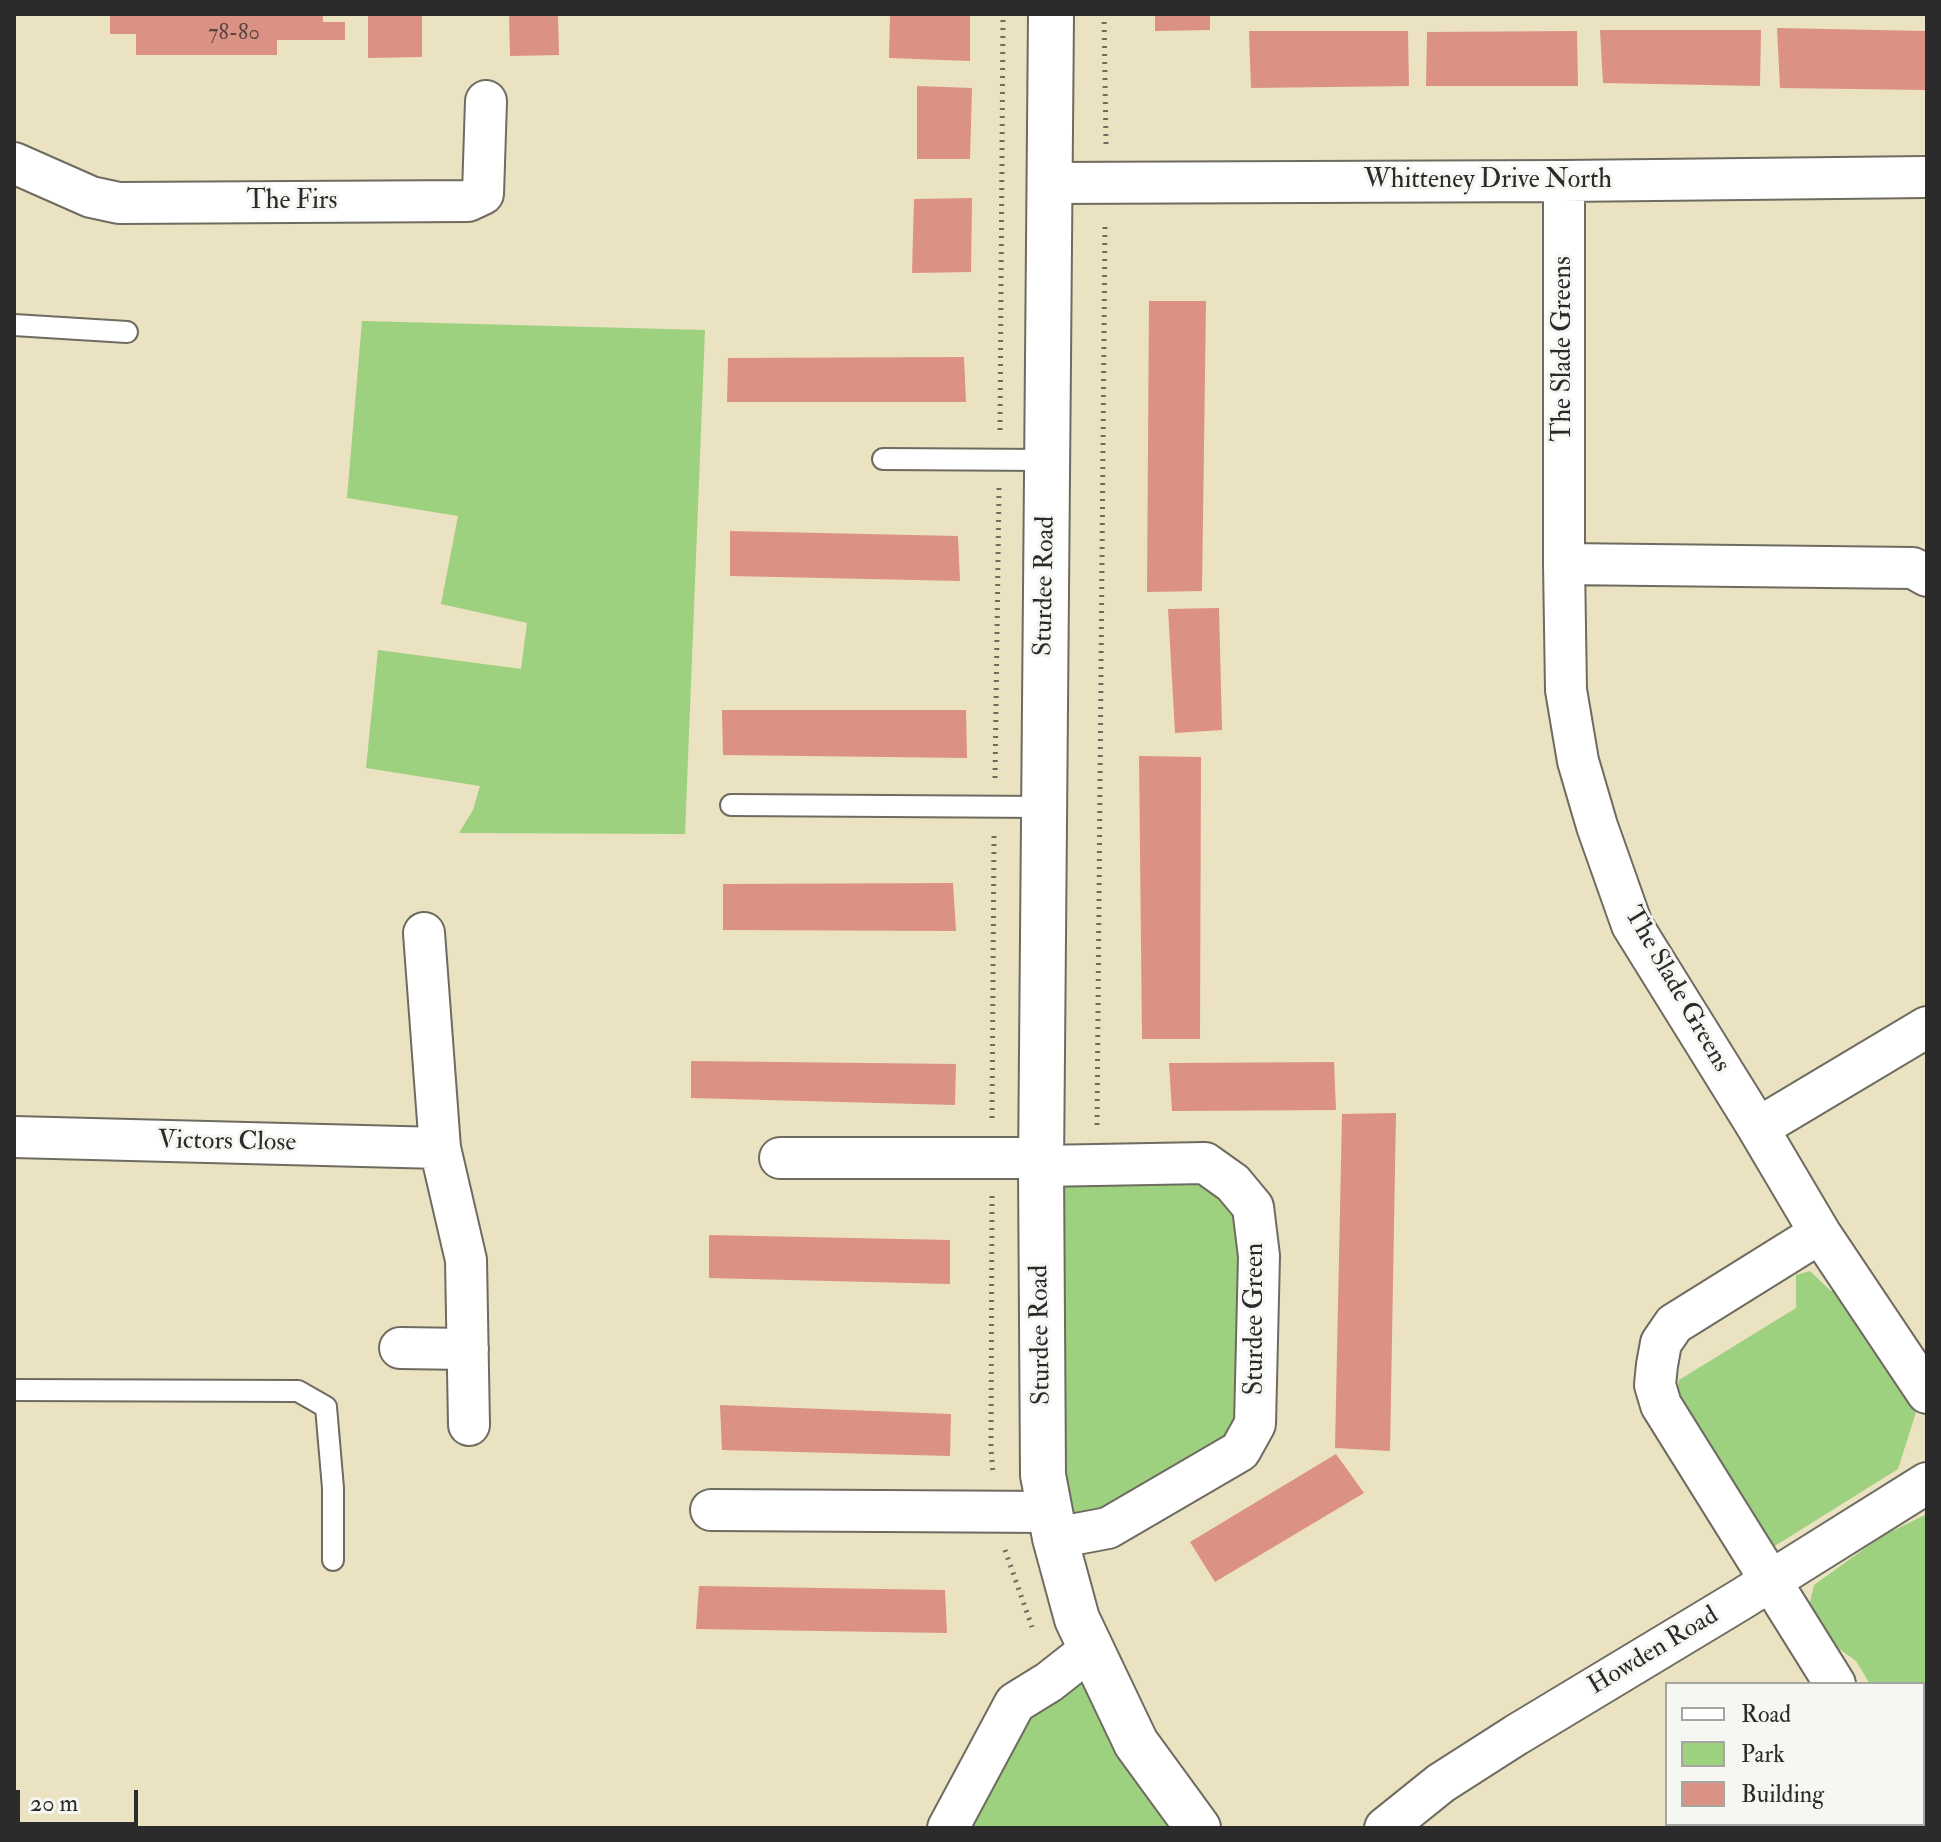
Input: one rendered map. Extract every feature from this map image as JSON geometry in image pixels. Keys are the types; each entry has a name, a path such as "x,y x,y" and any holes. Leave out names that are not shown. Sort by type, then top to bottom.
{"street":[{"name":"Sturdee Road","path":"1051,14 1041,1162 1043,1475 1077,1619 1136,1743 1198,1828"},
{"name":"The Firs","path":"14,163 91,197 119,203 468,201 483,194 486,101"},
{"name":"Whitteney Drive North","path":"1049,183 1927,177"},
{"name":"The Slade Greens","path":"1564,181 1566,690 1578,761 1597,826 1632,925 1820,1233 1927,1393"},
{"path":"1564,564 1913,568 1927,576"},
{"path":"424,933 440,1148 466,1260 469,1425"},
{"path":"1758,1128 1927,1027"},
{"name":"Victors Close","path":"14,1137 440,1148"},
{"path":"780,1158 1041,1162"},
{"name":"Sturdee Green","path":"1041,1162 1205,1163 1233,1183 1253,1207 1259,1256 1255,1424 1240,1451 1108,1528 1053,1525"},
{"path":"1820,1233 1674,1324 1661,1343 1655,1385 1661,1405 1834,1682"},
{"path":"400,1348 468,1349"},
{"name":"Howden Road","path":"1385,1828 1441,1783 1516,1735 1927,1483"},
{"path":"711,1510 1053,1525"},
{"path":"948,1828 1015,1703 1049,1682 1091,1649"}],"lane":[{"path":"14,325 127,332"},
{"path":"883,459 1047,460"},
{"path":"731,805 1043,807"},
{"path":"14,1390 298,1391 326,1407 333,1488 333,1560"}],"path":[{"path":"1097,1164 1106,183 1104,14"}],"green space":[{"path":"362,321 705,330 685,834 459,833 473,810 480,786 366,768 378,650 521,669 527,623 441,604 458,516 347,498"},
{"path":"1041,1166 1233,1183 1255,1424 1055,1538"},
{"path":"1810,1271 1831,1291 1847,1290 1918,1406 1898,1469 1770,1549 1675,1399 1679,1380 1796,1308 1796,1275"},
{"path":"1927,1514 1927,1799 1925,1682 1869,1682 1856,1661 1823,1637 1811,1622 1810,1602 1814,1585 1882,1536"},
{"path":"1091,1649 1171,1828 950,1828 987,1756"}],"building":[{"path":"110,14 323,14 323,22 345,22 345,40 277,40 277,55 136,55 136,34 110,34"},
{"path":"368,14 422,14 422,57 368,58"},
{"path":"509,14 558,14 559,55 510,56"},
{"path":"890,14 970,14 970,61 889,58"},
{"path":"1155,14 1210,14 1210,30 1155,31"},
{"path":"1777,28 1927,31 1927,90 1780,88"},
{"path":"1600,30 1761,30 1760,86 1603,83"},
{"path":"1249,31 1408,31 1409,86 1251,88"},
{"path":"1577,31 1578,86 1426,86 1427,32"},
{"path":"917,86 972,88 970,159 917,159"},
{"path":"972,198 971,272 912,273 914,199"},
{"path":"1149,301 1206,301 1202,591 1147,592"},
{"path":"964,357 966,402 727,402 728,358"},
{"path":"730,531 958,536 960,581 730,576"},
{"path":"1219,608 1222,730 1175,733 1168,609"},
{"path":"722,710 966,710 967,758 723,755"},
{"path":"1139,756 1201,757 1200,1039 1142,1039"},
{"path":"953,883 956,931 723,930 723,884"},
{"path":"691,1061 956,1064 955,1105 691,1098"},
{"path":"1334,1062 1336,1110 1172,1111 1169,1063"},
{"path":"1396,1113 1390,1451 1335,1448 1342,1114"},
{"path":"709,1235 950,1240 950,1284 709,1278"},
{"path":"720,1405 951,1414 950,1456 722,1450"},
{"path":"1336,1454 1364,1493 1215,1582 1190,1542"},
{"path":"699,1586 945,1590 947,1633 696,1629"}]}
